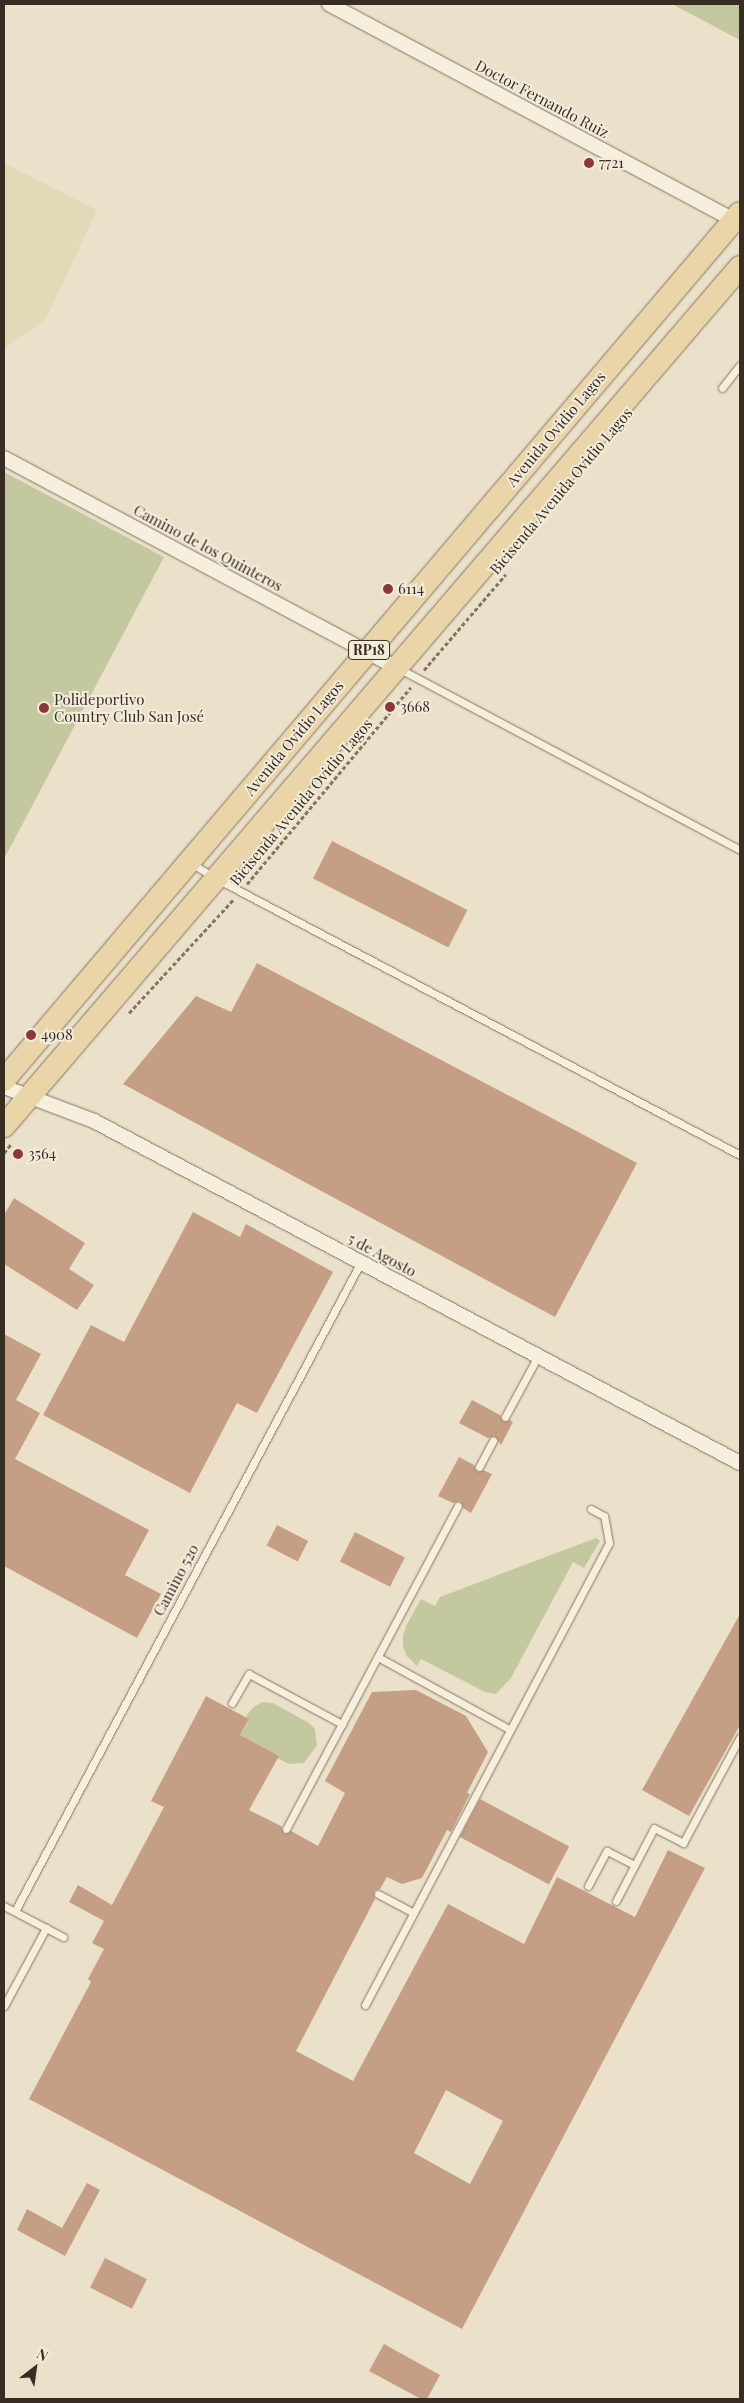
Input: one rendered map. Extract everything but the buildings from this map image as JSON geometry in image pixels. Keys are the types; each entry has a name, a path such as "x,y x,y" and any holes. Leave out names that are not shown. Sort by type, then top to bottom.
{"main road":[{"name":"Avenida Ovidio Lagos","path":"4,1080 738,218"},
{"name":"RP18","path":"10,1132 30,1095 740,267"}],"street":[{"name":"Doctor Fernando Ruiz","path":"329,4 738,218"},
{"name":"Camino de los Quinteros","path":"4,458 397,668"},
{"name":"5 de Agosto","path":"4,1088 30,1095 94,1121 740,1463"}],"lane":[{"path":"722,388 740,365"},
{"path":"397,668 740,850"},
{"path":"189,861 216,879 740,1155"},
{"name":"Camino 520","path":"15,1912 361,1262"},
{"path":"505,1418 538,1356"},
{"path":"478,1467 492,1441"},
{"path":"286,1829 458,1506"},
{"path":"365,2005 509,1729 609,1543 604,1516 591,1509"},
{"path":"378,1657 509,1729"},
{"path":"232,1703 248,1674 342,1724"},
{"path":"616,1901 654,1828 683,1843 740,1737"},
{"path":"588,1886 607,1851 635,1865"},
{"path":"378,1894 413,1912"},
{"path":"4,1906 63,1937"},
{"path":"4,2006 46,1928"}],"path":[{"name":"Bicisenda Avenida Ovidio Lagos","path":"127,1015 241,892 512,566"},
{"path":"4,1153 10,1132"}],"shaded area":[{"path":"4,163 97,210 46,319 4,348"}],"green space":[{"path":"672,4 740,4 740,40"},
{"name":"Polideportivo Country Club San José","path":"4,472 164,557 4,859"},
{"path":"596,1538 600,1541 584,1568 573,1562 511,1678 496,1694 485,1692 421,1659 417,1666 407,1656 403,1647 403,1636 406,1626 421,1599 435,1606 440,1597"},
{"path":"263,1702 273,1703 309,1723 315,1729 317,1745 304,1763 289,1764 240,1735 249,1720 246,1717 249,1712"}],"place":[{"name":"7721","path":"589,163"},
{"name":"6114","path":"388,589"},
{"name":"3668","path":"390,707"},
{"name":"Polideportivo Country Club San José","path":"44,708"},
{"name":"4908","path":"31,1035"},
{"name":"3564","path":"18,1154"}]}
